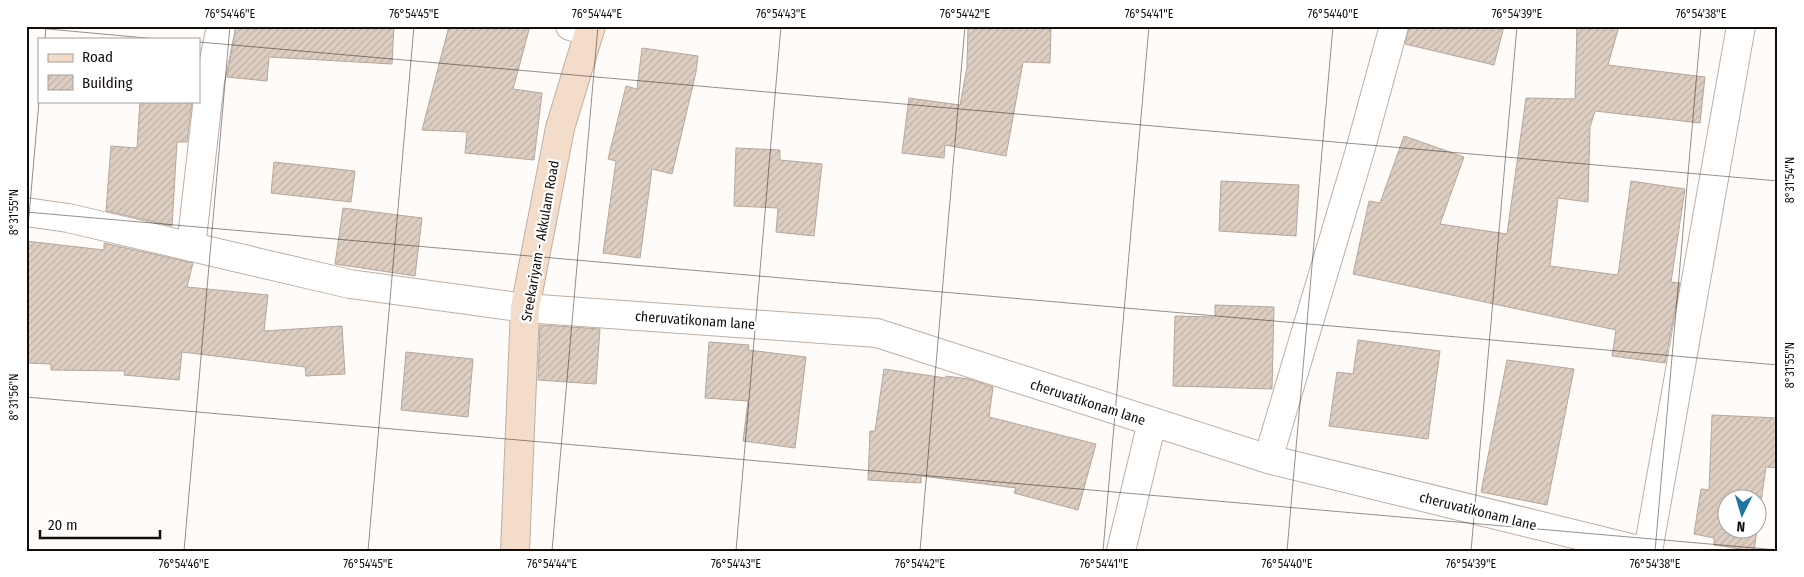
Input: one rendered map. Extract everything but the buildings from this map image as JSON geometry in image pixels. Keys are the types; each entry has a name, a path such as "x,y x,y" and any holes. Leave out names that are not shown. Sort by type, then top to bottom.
{"main road":[{"name":"Sreekariyam - Akkulam Road","path":"515,551 525,308 560,128 583,28"}],"street":[{"path":"191,247 210,82 221,26"},
{"path":"1268,459 1356,164 1394,26"},
{"path":"1648,551 1741,26"},
{"name":"cheruvatikonam lane","path":"26,212 68,218 350,284 525,308 877,334 1268,459 1643,551"},
{"path":"1121,551 1152,422"}]}
